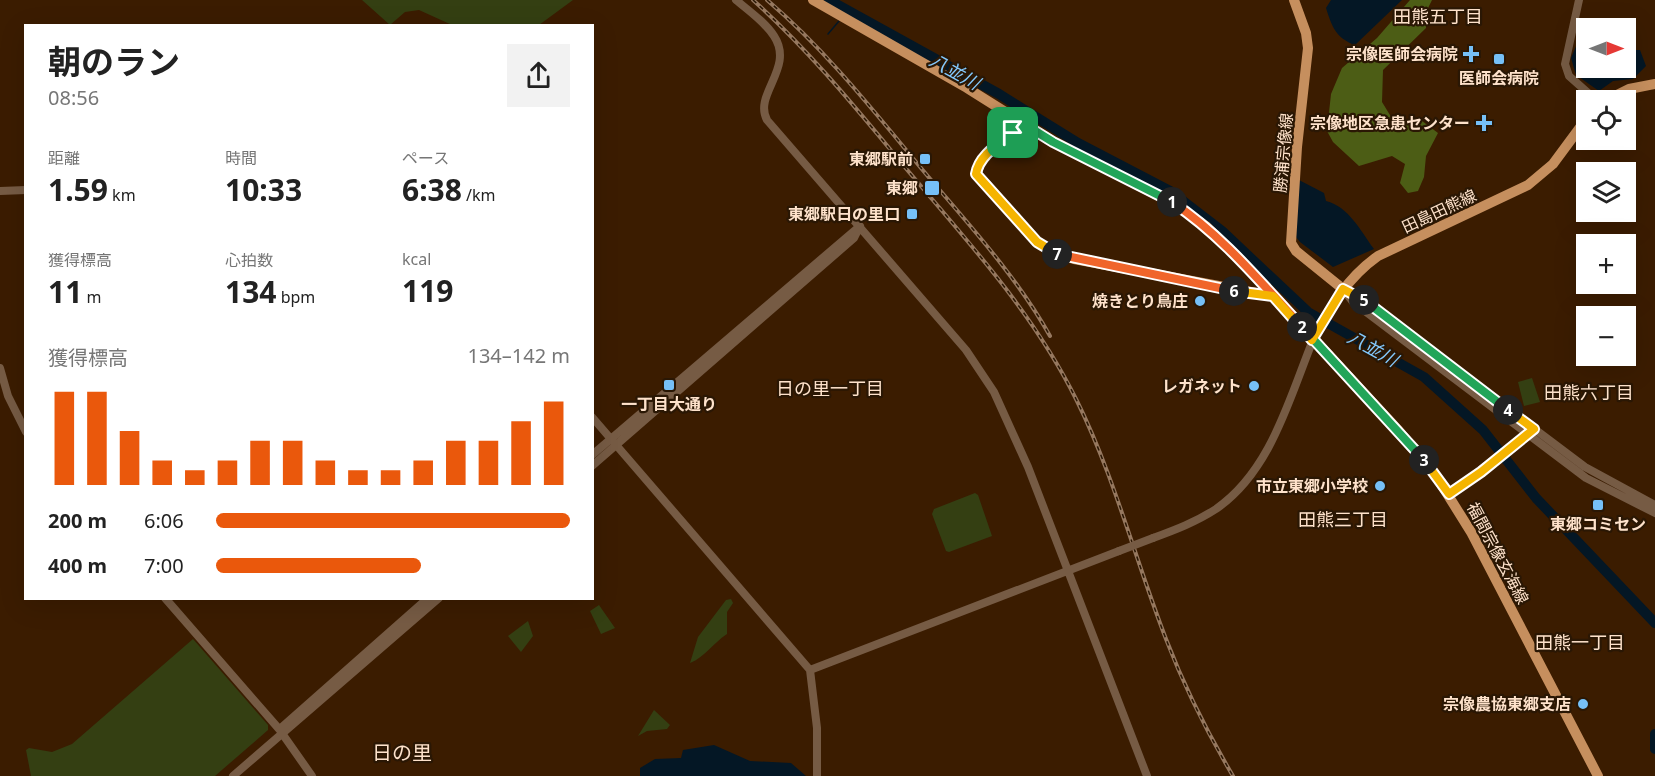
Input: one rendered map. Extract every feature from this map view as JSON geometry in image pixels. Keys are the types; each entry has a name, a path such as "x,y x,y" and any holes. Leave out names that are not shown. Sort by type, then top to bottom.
{"main road":[{"name":"福間宗像玄海線","path":"813,0 967,88 1024,124 1191,215 1236,255 1312,340 1398,430 1449,494 1598,776"},
{"name":"勝浦宗像線","path":"1294,0 1306,33 1308,48 1296,157 1291,243 1296,251 1343,289"},
{"path":"1627,90 1655,84"},
{"path":"1024,124 985,155 976,174 1046,248 1074,259 1273,296"},
{"name":"田島田熊線","path":"1312,340 1343,289 1363,267 1378,256 1538,179 1553,164 1576,133"}],"street":[{"path":"736,0 773,34 780,50 780,63 763,113 966,350 1009,418 1147,776"},
{"path":"1579,0 1565,64 1569,76 1585,90"},
{"path":"0,191 24,190"},
{"path":"594,464 614,442 854,238 860,226"},
{"path":"1343,289 1357,295 1586,478 1655,513"},
{"path":"810,670 1153,538 1192,522 1216,508 1254,471 1272,439 1312,340"},
{"path":"0,368 8,396 24,428"},
{"path":"594,419 810,670 817,728 817,776"},
{"path":"1449,494 1530,432"},
{"path":"1530,432 1585,467 1655,505"},
{"path":"594,454 614,442"},
{"path":"167,600 280,732 312,776"},
{"path":"233,776 426,600"},
{"path":"225,776 437,600"}],"green space":[{"path":"362,0 573,0 540,24 450,24 419,10 405,12 389,24"},
{"path":"1410,0 1432,0 1427,10 1426,28 1383,70 1382,102 1393,120 1422,121 1438,133 1426,156 1424,177 1418,191 1408,193 1400,183 1405,164 1392,156 1359,166 1333,142 1327,131 1331,94 1342,68 1377,38"},
{"path":"1532,378 1540,402 1524,406 1518,382"},
{"path":"975,493 978,495 992,536 949,552 946,551 932,514 934,509"},
{"path":"731,599 733,603 727,612 727,634 690,663 698,637 726,600"},
{"path":"599,605 615,628 601,634 590,611"},
{"path":"528,621 533,636 521,652 508,636"},
{"path":"193,639 268,725 268,730 215,776 31,776 26,750 29,748 52,752 72,744"},
{"path":"654,710 670,725 667,729 647,731 638,736"}],"water":[{"path":"1331,0 1402,0 1355,45 1343,39 1333,26 1326,8"},
{"path":"1576,46 1576,75 1571,58"},
{"path":"1636,50 1640,50 1646,66 1636,76"},
{"path":"1580,78 1634,78 1613,81 1598,90"},
{"path":"1299,180 1324,193 1326,201 1348,214 1374,249 1333,267 1300,242 1296,237"},
{"path":"714,745 750,761 791,763 806,776 640,776 640,768 655,759 681,758 683,750"}],"waterway":[{"name":"八並川","path":"829,0 999,94 1078,143 1170,191 1222,231 1308,312 1424,377 1483,430 1536,498 1655,623"},
{"path":"828,34 839,21"},
{"name":"八並川","path":"1655,734 1655,749"}],"railway":[{"path":"753,0 795,40 853,105 978,253 1041,338 1090,428 1173,657 1196,709 1233,776"},
{"path":"767,0 810,40 870,106 992,252 1023,293 1050,336"}],"place":[{"name":"宗像医師会病院","path":"1471,54"},
{"name":"医師会病院","path":"1499,59"},
{"name":"宗像地区急患センター","path":"1484,123"},
{"name":"東郷駅前","path":"925,159"},
{"name":"東郷","path":"932,188"},
{"name":"東郷駅日の里口","path":"912,214"},
{"name":"焼きとり鳥庄","path":"1200,301"},
{"name":"一丁目大通り","path":"669,385"},
{"name":"レガネット","path":"1254,386"},
{"name":"市立東郷小学校","path":"1380,486"},
{"name":"東郷コミセン","path":"1598,505"},
{"name":"宗像農協東郷支店","path":"1583,704"}],"district":[{"name":"田熊五丁目","path":"1438,16"},
{"name":"日の里一丁目","path":"830,388"},
{"name":"田熊六丁目","path":"1589,392"},
{"name":"田熊三丁目","path":"1343,519"},
{"name":"田熊一丁目","path":"1580,642"},
{"name":"日の里","path":"402,752"}],"route":[{"path":"1013,133 985,155 976,174 1037,242 1054,253 1132,271 1263,296 1273,296 1312,340 1343,289 1357,295 1534,429 1481,472 1449,494 1423,458 1398,430 1312,340 1300,326 1265,288 1236,255 1206,226 1171,202 1053,142 1024,124 1013,133"}]}
